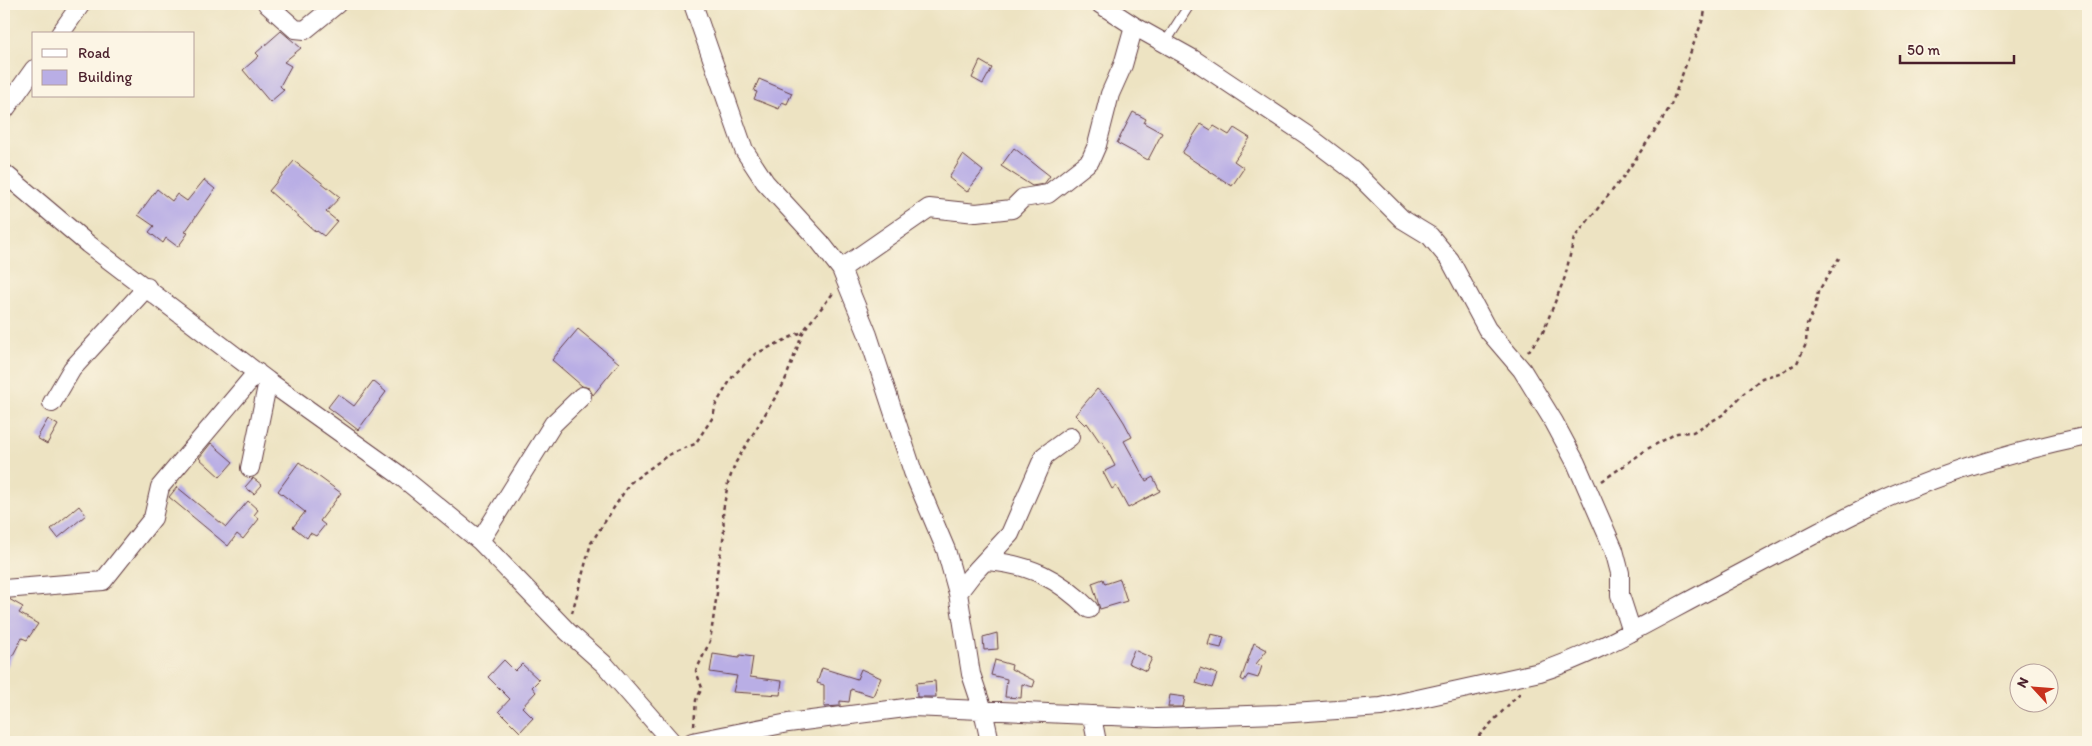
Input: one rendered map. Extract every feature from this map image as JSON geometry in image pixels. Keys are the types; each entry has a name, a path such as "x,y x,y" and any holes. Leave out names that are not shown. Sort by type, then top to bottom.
{"street":[{"path":"61,32 82,4"},
{"path":"267,4 295,29 305,30 337,4"},
{"path":"693,4 744,150 765,182 820,242 843,274 868,335 913,472 946,550 958,593 971,674 983,710 990,742"},
{"path":"1100,4 1134,26 1193,59 1314,140 1354,172 1402,219 1430,236 1450,260 1487,329 1522,370 1554,422 1588,489 1614,550 1620,573 1620,595 1632,632"},
{"path":"843,274 929,208 976,213 1012,209 1023,198 1048,194 1090,161 1098,145 1110,94 1123,65 1134,26"},
{"path":"4,111 32,72"},
{"path":"4,172 88,244 262,376 398,474 480,542 568,632 604,664 672,742"},
{"path":"52,403 72,370 147,287"},
{"path":"250,468 262,376"},
{"path":"4,588 103,581 153,518 160,487 262,376"},
{"path":"480,542 553,424 582,396"},
{"path":"692,742 788,723 913,707 1158,718 1278,714 1381,707 1540,672 1582,657 1848,516 1929,481 2050,444 2088,436"},
{"path":"958,593 1010,534 1044,456 1070,437"},
{"path":"986,561 1002,562 1041,572 1070,590 1089,609"},
{"path":"1092,716 1097,742"}],"lane":[{"path":"1166,43 1190,4"}],"path":[{"path":"1522,370 1525,356 1544,332 1565,277 1574,238 1628,169 1671,104 1704,16 1706,4"},
{"path":"1588,489 1649,448 1678,433 1693,432 1724,414 1742,394 1762,378 1783,372 1797,363 1806,344 1807,325 1815,308 1818,292 1839,258"},
{"path":"692,742 696,700 702,688 696,671 710,641 717,593 716,578 724,534 723,511 728,483 736,462 784,383 804,330 843,274"},
{"path":"568,632 578,587 591,543 630,483 668,455 695,444 712,417 716,404 734,376 755,354 804,330"},
{"path":"1473,742 1540,672"}],"building":[{"path":"281,31 301,48 284,62 291,66 280,86 284,90 270,102 243,70 259,56 256,53"},
{"path":"980,61 992,68 983,84 972,78"},
{"path":"759,79 792,93 787,104 782,102 779,109 754,99 757,92 754,91"},
{"path":"1133,112 1146,119 1144,123 1162,133 1148,160 1117,143"},
{"path":"1201,124 1211,130 1214,126 1229,135 1234,128 1250,138 1234,161 1244,168 1232,186 1182,153"},
{"path":"1014,148 1050,176 1044,184 1032,186 1001,166"},
{"path":"963,155 983,171 967,192 949,178"},
{"path":"294,161 340,197 326,212 337,221 324,236 316,232 269,191"},
{"path":"204,180 215,189 185,232 188,233 178,247 166,238 163,243 149,232 154,226 138,215 157,189 172,201 177,194 187,201"},
{"path":"578,329 619,363 593,395 589,388 582,386 552,360"},
{"path":"373,381 386,392 358,430 328,407 338,394 354,406"},
{"path":"1097,389 1110,400 1132,437 1124,441 1146,481 1153,477 1160,491 1128,508 1116,486 1112,489 1103,472 1115,466 1102,441 1100,442 1087,423 1085,425 1075,415"},
{"path":"48,419 58,425 47,444 37,438"},
{"path":"211,443 233,462 220,477 199,458"},
{"path":"299,462 341,493 320,521 325,525 316,536 310,533 307,538 293,527 305,512 278,491"},
{"path":"253,478 262,485 254,494 245,487"},
{"path":"177,487 226,527 248,501 258,510 254,515 259,519 243,539 237,534 228,546 169,497"},
{"path":"79,506 86,515 58,538 51,529"},
{"path":"1103,579 1105,584 1120,579 1127,601 1100,609 1092,583"},
{"path":"4,599 9,599 23,607 19,613 38,624 27,640 22,638 4,672"},
{"path":"997,633 998,649 984,650 983,637"},
{"path":"1211,634 1224,637 1221,648 1208,645"},
{"path":"1254,643 1267,650 1256,664 1262,666 1258,678 1248,675 1244,681 1241,679"},
{"path":"1134,650 1152,658 1146,671 1128,663"},
{"path":"713,654 739,658 740,655 753,657 750,677 782,681 780,695 733,692 737,676 710,672"},
{"path":"504,660 515,671 522,664 539,680 532,687 536,692 522,707 533,718 520,732 499,711 510,699 488,677"},
{"path":"995,660 1012,665 1011,669 1035,681 1033,687 1022,684 1021,698 1005,697 1007,679 991,675"},
{"path":"822,668 857,679 861,669 881,678 873,696 851,689 849,702 840,701 840,706 824,707 824,685 817,683"},
{"path":"1200,668 1217,674 1212,688 1196,683"},
{"path":"935,681 936,697 917,697 916,683"},
{"path":"1170,695 1185,697 1183,707 1168,707"}]}
